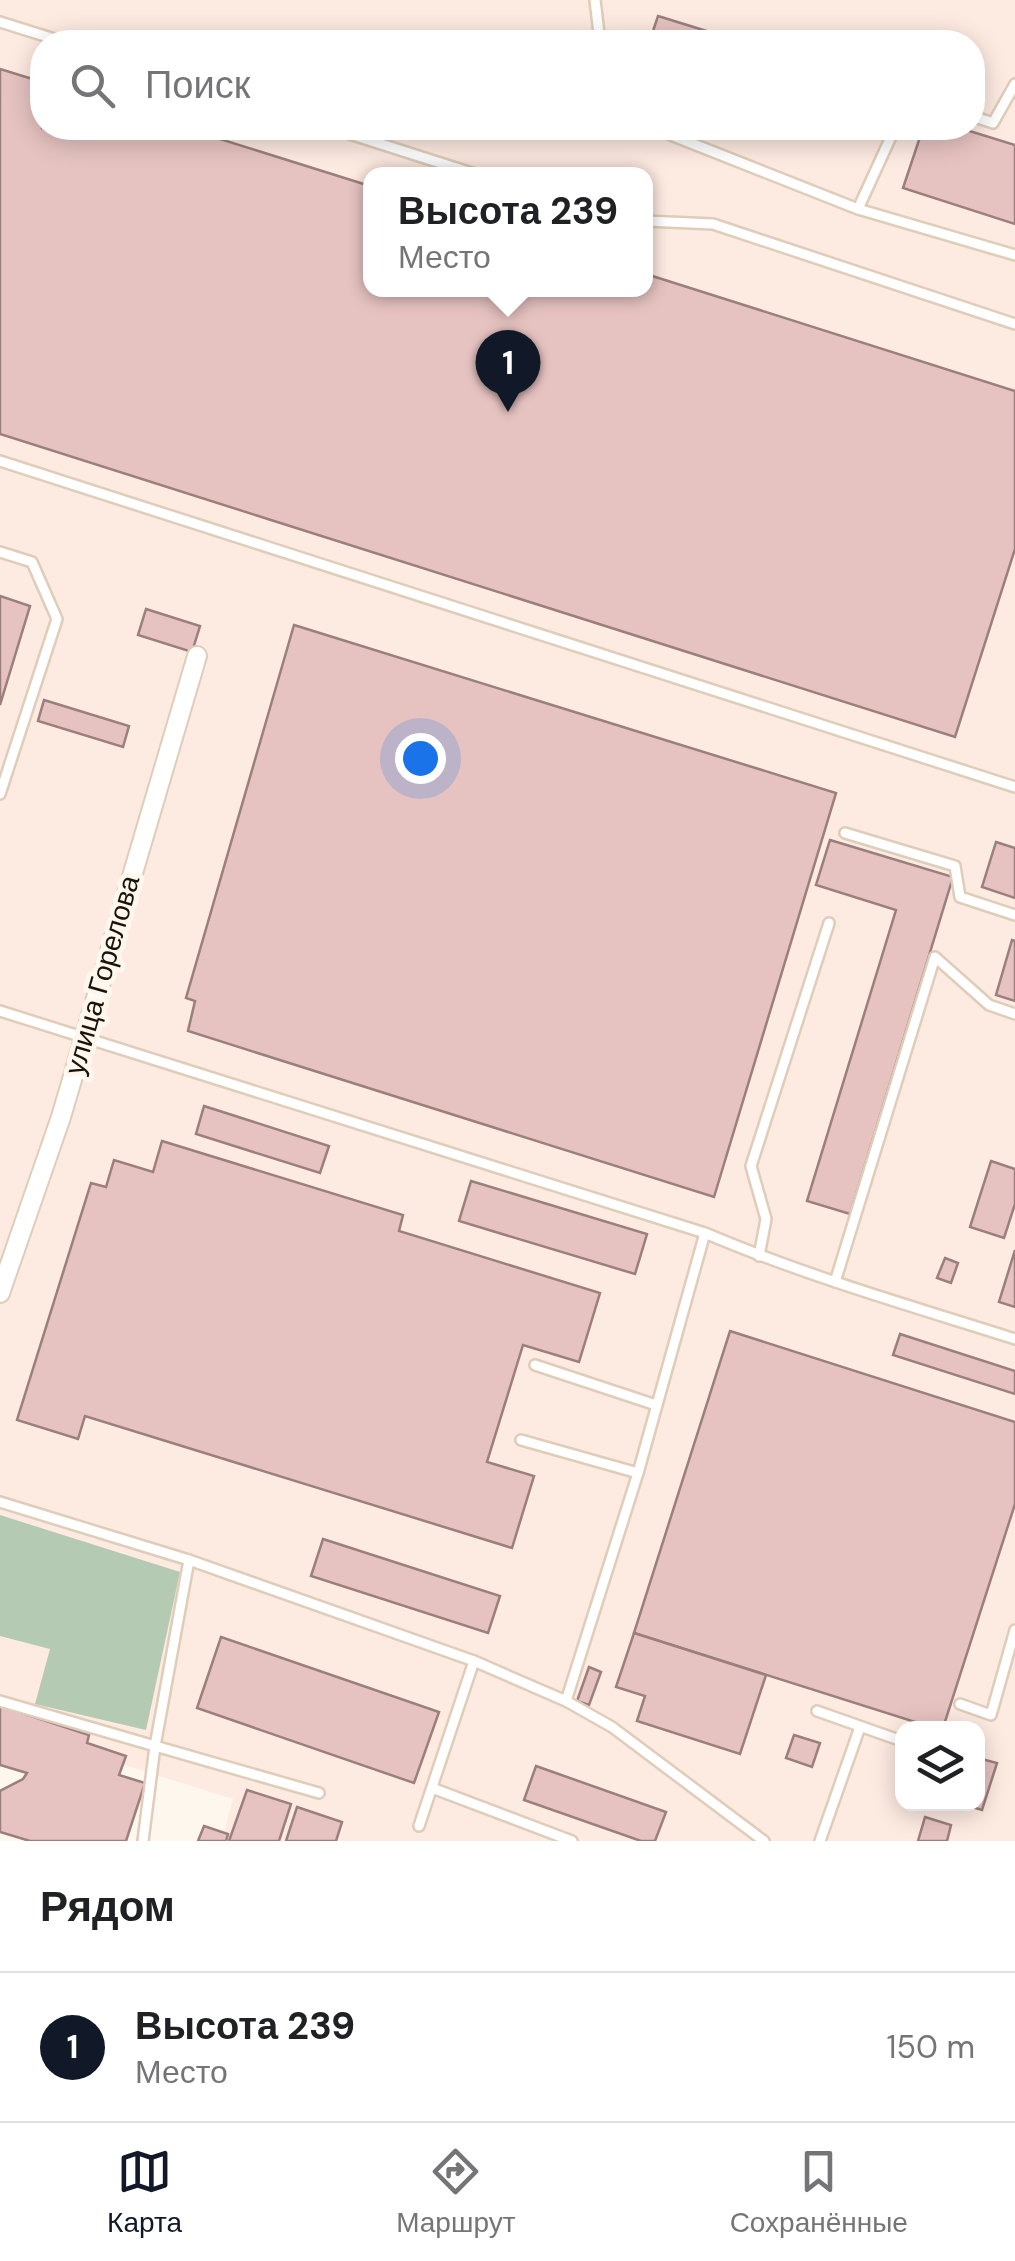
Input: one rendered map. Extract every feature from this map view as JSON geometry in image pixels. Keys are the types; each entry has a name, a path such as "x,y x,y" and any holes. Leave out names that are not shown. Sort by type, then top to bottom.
{"street":[{"name":"улица Горелова","path":"0,1292 61,1117 197,656"}],"lane":[{"path":"595,0 599,30"},
{"path":"0,22 30,31"},
{"path":"985,120 993,122 1015,84"},
{"path":"369,140 456,167"},
{"path":"683,140 858,209 1015,255"},
{"path":"858,209 890,140"},
{"path":"653,222 714,224 1015,324"},
{"path":"0,461 1015,787"},
{"path":"0,552 32,562 57,619 0,794"},
{"path":"845,833 955,866 960,897 1015,915"},
{"path":"759,1256 766,1219 751,1166 829,923"},
{"path":"834,1282 934,957 989,1005 1015,1014"},
{"path":"0,1011 705,1233 834,1282 1015,1338"},
{"path":"566,1701 638,1472 705,1233"},
{"path":"535,1365 656,1405"},
{"path":"521,1440 638,1472"},
{"path":"0,1502 189,1560 474,1661 566,1701 612,1728 764,1841"},
{"path":"142,1841 154,1746 189,1560"},
{"path":"960,1704 991,1715 1015,1630"},
{"path":"419,1826 474,1661"},
{"path":"0,1701 319,1792"},
{"path":"817,1711 895,1738"},
{"path":"820,1841 860,1726"},
{"path":"432,1788 566,1840"}],"shaded area":[{"path":"0,0 1015,0 1015,1841 222,1841 233,1799 118,1763 0,1735"}],"green space":[{"path":"0,1515 180,1572 146,1730 35,1704 50,1649 0,1636"}],"building":[{"path":"658,16 703,30 653,30"},
{"path":"0,69 30,78 30,140 223,140 363,184 363,297 653,297 653,276 1015,391 1015,549 955,737 0,434"},
{"path":"985,136 1015,145 1015,224 903,188 919,140 985,140"},
{"path":"0,596 30,606 0,705"},
{"path":"146,609 200,626 192,652 138,635"},
{"path":"294,625 836,793 714,1197 188,1031 195,1001 186,998"},
{"path":"44,700 129,726 123,747 38,721"},
{"path":"830,840 953,877 850,1214 807,1201 896,910 816,885"},
{"path":"996,842 1015,848 1015,898 982,887"},
{"path":"1012,940 1015,941 1015,1001 996,995"},
{"path":"204,1106 329,1146 320,1173 196,1134"},
{"path":"162,1141 403,1215 399,1231 600,1293 579,1362 523,1345 487,1462 534,1476 512,1548 85,1416 78,1439 17,1420 91,1183 106,1187 114,1160 153,1172"},
{"path":"991,1161 1015,1169 1015,1204 1004,1238 970,1227"},
{"path":"471,1181 647,1234 635,1274 459,1221"},
{"path":"1015,1250 1015,1307 999,1302"},
{"path":"945,1258 958,1263 951,1283 937,1278"},
{"path":"730,1331 1015,1422 1015,1504 945,1721 912,1721 634,1633"},
{"path":"900,1334 1015,1371 1015,1394 893,1355"},
{"path":"323,1539 500,1596 488,1633 311,1576"},
{"path":"634,1633 766,1675 740,1754 637,1721 645,1696 616,1687"},
{"path":"221,1637 439,1712 414,1783 197,1708"},
{"path":"589,1667 601,1672 589,1705 577,1701"},
{"path":"0,1706 89,1735 87,1743 126,1756 119,1775 145,1783 126,1841 30,1841 0,1832 0,1791 27,1773 0,1765"},
{"path":"794,1735 820,1743 812,1767 786,1758"},
{"path":"985,1760 997,1763 985,1801"},
{"path":"536,1766 666,1812 655,1841 641,1841 524,1800"},
{"path":"247,1790 291,1804 279,1841 229,1841"},
{"path":"297,1807 342,1822 336,1841 286,1841"},
{"path":"925,1817 951,1825 947,1841 918,1841"},
{"path":"204,1826 228,1834 226,1841 198,1841"}],"place":[{"name":"Высота 239","path":"508,412"}]}
